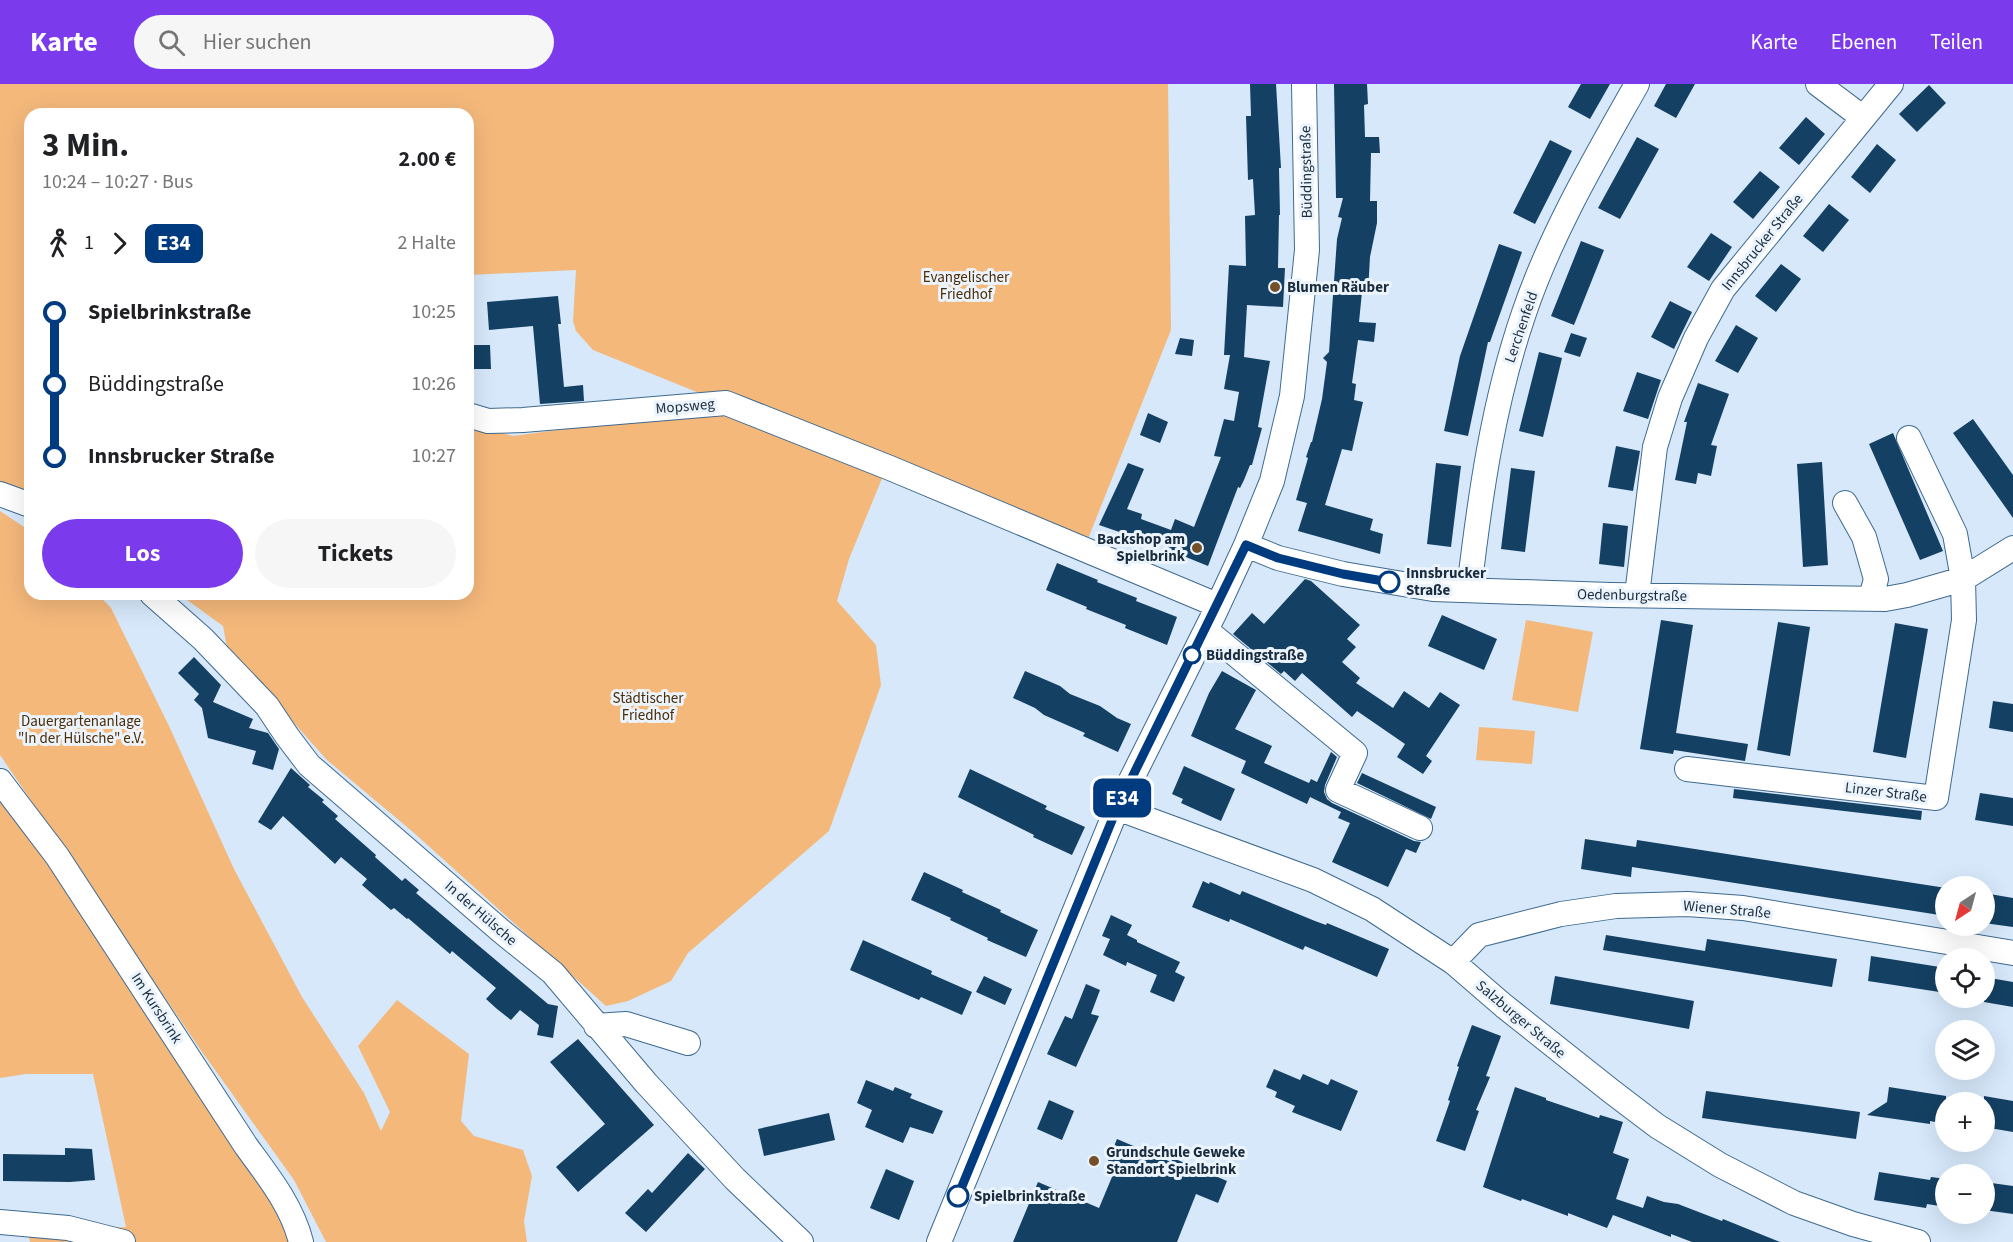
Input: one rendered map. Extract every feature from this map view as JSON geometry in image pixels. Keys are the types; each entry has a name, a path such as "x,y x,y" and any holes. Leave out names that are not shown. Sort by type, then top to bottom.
{"street":[{"name":"Büddingstraße","path":"939,1242 1117,808 1206,630 1246,545 1272,481 1292,396 1307,250 1304,84"},
{"name":"Lerchenfeld","path":"1469,590 1480,496 1493,428 1507,367 1524,312 1542,267 1569,211 1637,84"},
{"path":"1818,84 1862,117"},
{"name":"Innsbrucker Straße","path":"1637,596 1655,447 1670,398 1696,338 1723,289 1890,84"},
{"name":"Mopsweg","path":"474,417 488,421 524,420 726,403 890,468 1217,605"},
{"path":"1909,438 1955,534 1964,579"},
{"path":"0,494 24,503"},
{"path":"1845,502 1864,537 1876,579 1871,598"},
{"name":"Oedenburgstraße","path":"1246,545 1278,558 1343,574 1433,589 1637,596 1885,599 1964,579 2013,548"},
{"name":"Linzer Straße","path":"1687,769 1936,798 1964,620 1964,579"},
{"name":"In der Hülsche","path":"159,600 203,639 267,706 309,765 553,973 646,1083 712,1155 801,1242"},
{"path":"1206,630 1355,753 1338,790 1420,828"},
{"name":"Im Kursbrink","path":"0,781 57,856 246,1146 276,1186 297,1227 301,1242"},
{"name":"Salzburger Straße","path":"1117,808 1313,880 1372,909 1453,962 1504,1006 1657,1126 1720,1165 1794,1203 1853,1224 1918,1242"},
{"name":"Wiener Straße","path":"1453,962 1479,935 1561,914 1616,906 1687,904 1743,908 2013,953"},
{"path":"597,1026 626,1023 688,1043"},
{"path":"0,1222 68,1228 123,1242"}],"green space":[{"name":"Evangelischer Friedhof","path":"0,84 1168,84 1171,330 1084,549 593,350 576,331 573,321 576,270 474,275 474,108 24,108 24,491 0,482"},
{"name":"Städtischer Friedhof","path":"722,408 883,476 849,559 837,601 876,645 881,685 829,831 688,953 671,981 628,1001 606,1006 413,832 327,760 227,648 223,626 187,600 474,600 474,426 513,436"},
{"name":"Dauergartenanlage \"In der Hülsche\" e.V.","path":"0,511 24,527 24,600 104,600 111,608 169,726 234,869 302,997 364,1093 381,1131 390,1112 358,1046 397,1000 469,1054 461,1121 474,1136 523,1150 532,1176 524,1221 527,1242 326,1242 294,1180 200,1049 0,755"},
{"path":"1526,620 1593,632 1578,712 1512,700"},
{"path":"1479,727 1535,731 1532,764 1476,760"},
{"path":"0,793 105,935 265,1189 294,1242 30,1242 28,1233 126,1227 93,1074 26,1074 0,1078"}],"building":[{"path":"1250,84 1276,84 1281,168 1279,168 1278,268 1285,268 1283,307 1247,305 1244,357 1270,361 1258,427 1262,428 1252,465 1240,488 1238,487 1208,566 1135,533 1134,537 1099,525 1128,463 1144,469 1127,509 1142,514 1141,519 1171,530 1175,519 1194,527 1221,457 1214,456 1224,419 1234,421 1239,392 1224,389 1230,355 1224,355 1229,265 1246,266 1245,216 1255,215 1253,179 1248,180 1246,116 1251,116"},
{"path":"1334,84 1367,84 1368,104 1364,105 1365,137 1379,137 1380,153 1371,153 1370,201 1377,201 1377,223 1370,257 1368,292 1362,292 1359,322 1376,323 1374,342 1358,340 1352,383 1356,384 1354,400 1363,402 1352,451 1342,449 1325,505 1373,519 1370,530 1383,534 1380,554 1298,531 1307,503 1296,500 1322,399 1327,362 1323,358 1329,352 1337,239 1342,218 1338,217 1343,198 1336,198"},
{"path":"1581,84 1610,84 1590,119 1568,107"},
{"path":"1666,84 1695,84 1676,118 1654,106"},
{"path":"1929,85 1946,103 1917,132 1899,114"},
{"path":"1806,117 1825,134 1799,165 1779,148"},
{"path":"1637,137 1659,149 1620,219 1598,208"},
{"path":"1550,140 1572,151 1535,224 1513,213"},
{"path":"1877,144 1896,160 1870,193 1851,177"},
{"path":"1760,171 1780,187 1753,219 1733,202"},
{"path":"1829,204 1849,220 1823,252 1803,236"},
{"path":"1711,233 1732,247 1709,281 1687,267"},
{"path":"1581,241 1604,250 1574,325 1551,316"},
{"path":"1499,244 1522,252 1490,342 1488,342 1468,436 1444,431 1460,356"},
{"path":"1781,264 1801,279 1776,312 1755,296"},
{"path":"558,296 561,324 558,324 564,387 583,385 584,401 540,404 533,326 489,330 487,302"},
{"path":"1670,301 1692,312 1674,349 1651,337"},
{"path":"1736,325 1758,338 1738,373 1715,361"},
{"path":"1571,333 1587,338 1580,357 1564,352"},
{"path":"1180,338 1194,340 1192,356 1175,354"},
{"path":"474,345 490,345 491,369 474,369"},
{"path":"1539,352 1562,358 1543,437 1519,431"},
{"path":"1637,372 1661,380 1648,419 1623,411"},
{"path":"1698,383 1729,394 1711,445 1717,446 1711,476 1698,473 1696,484 1675,480 1687,422 1684,422"},
{"path":"1148,413 1168,422 1160,443 1140,435"},
{"path":"1973,419 2013,475 2013,518 1953,433"},
{"path":"1893,433 1943,551 1920,560 1869,444"},
{"path":"1616,446 1640,451 1633,491 1608,487"},
{"path":"1822,462 1828,565 1803,567 1797,464"},
{"path":"1436,463 1461,466 1451,547 1427,544"},
{"path":"1511,468 1535,471 1525,552 1501,549"},
{"path":"1603,523 1628,526 1624,567 1599,564"},
{"path":"1057,563 1137,598 1136,601 1177,617 1167,645 1125,628 1126,625 1046,590"},
{"path":"1305,579 1311,581 1360,625 1347,639 1356,647 1342,662 1360,678 1356,683 1393,708 1404,691 1429,708 1440,692 1460,705 1426,756 1432,761 1423,774 1397,757 1405,744 1357,711 1352,717 1302,673 1295,681 1284,671 1281,674 1233,634 1252,613 1264,624"},
{"path":"1442,615 1497,639 1484,670 1428,646"},
{"path":"1661,620 1693,625 1676,733 1748,744 1745,761 1674,750 1673,754 1640,749"},
{"path":"1778,622 1810,627 1790,756 1757,750"},
{"path":"1895,623 1928,629 1906,758 1873,752"},
{"path":"194,657 221,685 213,702 253,719 249,728 268,733 279,749 273,770 252,764 256,751 208,738 202,708 194,700 199,694 178,673"},
{"path":"1025,671 1060,686 1070,694 1100,706 1117,718 1131,724 1118,752 1083,736 1085,733 1013,698"},
{"path":"1222,671 1256,690 1235,729 1272,746 1264,763 1309,783 1311,779 1317,782 1331,752 1337,757 1325,785 1324,792 1327,799 1414,841 1421,842 1416,853 1406,849 1388,887 1332,862 1350,823 1338,818 1341,812 1310,797 1307,804 1241,773 1246,761 1191,736 1209,693"},
{"path":"1993,701 2013,704 2013,732 1989,728"},
{"path":"1184,766 1235,789 1221,821 1181,803 1183,799 1172,794"},
{"path":"291,768 338,816 335,819 376,855 375,857 402,881 405,878 419,890 416,893 548,1004 558,1006 553,1038 537,1035 539,1025 520,1010 511,1020 497,1009 486,999 496,988 452,951 450,954 408,918 394,908 391,910 362,885 367,879 341,857 335,864 283,816 271,830 258,822"},
{"path":"970,769 1047,806 1045,809 1085,827 1072,855 958,797"},
{"path":"1362,773 1436,807 1431,819 1357,783"},
{"path":"1734,789 1922,811 1921,820 1733,798"},
{"path":"1980,793 2013,798 2013,826 1975,820"},
{"path":"1585,839 1636,847 1637,840 1935,886 1935,914 1632,867 1631,877 1581,869"},
{"path":"924,872 1038,930 1026,957 987,940 988,938 950,920 951,918 911,900"},
{"path":"1203,881 1240,895 1242,891 1389,949 1377,977 1305,946 1303,950 1230,919 1229,922 1192,907"},
{"path":"1995,895 2013,898 2013,927 1995,925"},
{"path":"1111,915 1132,925 1127,935 1137,942 1180,962 1175,972 1185,977 1174,1002 1150,992 1157,975 1127,962 1126,966 1103,955 1110,939 1102,936"},
{"path":"1606,935 1705,951 1707,939 1837,959 1832,987 1603,950"},
{"path":"863,940 972,992 962,1015 921,997 919,1000 850,970"},
{"path":"1871,956 1935,966 1935,991 1868,981"},
{"path":"984,976 1012,989 1005,1005 976,992"},
{"path":"1555,976 1694,1001 1689,1029 1550,1004"},
{"path":"1995,979 2013,982 2013,1007 1995,1004"},
{"path":"1086,984 1100,990 1091,1014 1099,1016 1076,1067 1047,1054 1065,1016 1072,1019"},
{"path":"1472,1025 1501,1036 1486,1076 1490,1077 1476,1110 1479,1111 1465,1151 1436,1141 1450,1101 1448,1100 1459,1067 1457,1066"},
{"path":"578,1039 654,1125 578,1192 556,1167 605,1124 550,1062"},
{"path":"1274,1069 1300,1080 1303,1074 1328,1085 1331,1079 1358,1091 1341,1131 1292,1112 1295,1106 1275,1097 1277,1092 1266,1087"},
{"path":"866,1080 893,1091 895,1087 912,1094 910,1098 943,1111 933,1134 910,1127 903,1143 865,1127 872,1110 857,1103"},
{"path":"1515,1087 1599,1118 1600,1115 1623,1122 1613,1153 1629,1159 1616,1199 1643,1208 1647,1196 1678,1204 1780,1242 1692,1242 1671,1234 1671,1237 1613,1215 1607,1228 1568,1213 1568,1216 1483,1187"},
{"path":"1889,1087 1935,1094 1935,1122 1930,1121 1930,1124 1867,1115 1887,1102"},
{"path":"1706,1091 1860,1112 1856,1139 1702,1118"},
{"path":"1995,1098 2013,1101 2013,1132 1995,1129"},
{"path":"1049,1100 1074,1111 1062,1140 1037,1129"},
{"path":"829,1113 835,1140 764,1156 758,1129"},
{"path":"1117,1139 1171,1162 1173,1158 1227,1181 1218,1203 1196,1194 1177,1242 1013,1242 1038,1182 1099,1208 1117,1165 1108,1161"},
{"path":"65,1148 92,1149 95,1180 3,1181 3,1154 65,1155"},
{"path":"688,1153 705,1169 646,1232 625,1213 648,1189 652,1193"},
{"path":"886,1169 914,1181 899,1220 870,1208"},
{"path":"1879,1172 1930,1180 1931,1177 1935,1178 1935,1205 1927,1204 1926,1208 1874,1200"},
{"path":"1995,1184 2013,1186 2013,1214 1995,1212"}],"bus line":[{"name":"E34","path":"958,1196 1117,808 1246,545 1278,558 1343,574 1389,582"}],"place":[{"name":"Blumen Räuber","path":"1275,287"},
{"name":"Backshop am Spielbrink","path":"1197,548"},
{"name":"Innsbrucker Straße","path":"1389,582"},
{"name":"Büddingstraße","path":"1192,655"},
{"name":"Grundschule Geweke Standort Spielbrink","path":"1094,1161"},
{"name":"Spielbrinkstraße","path":"958,1196"}]}
